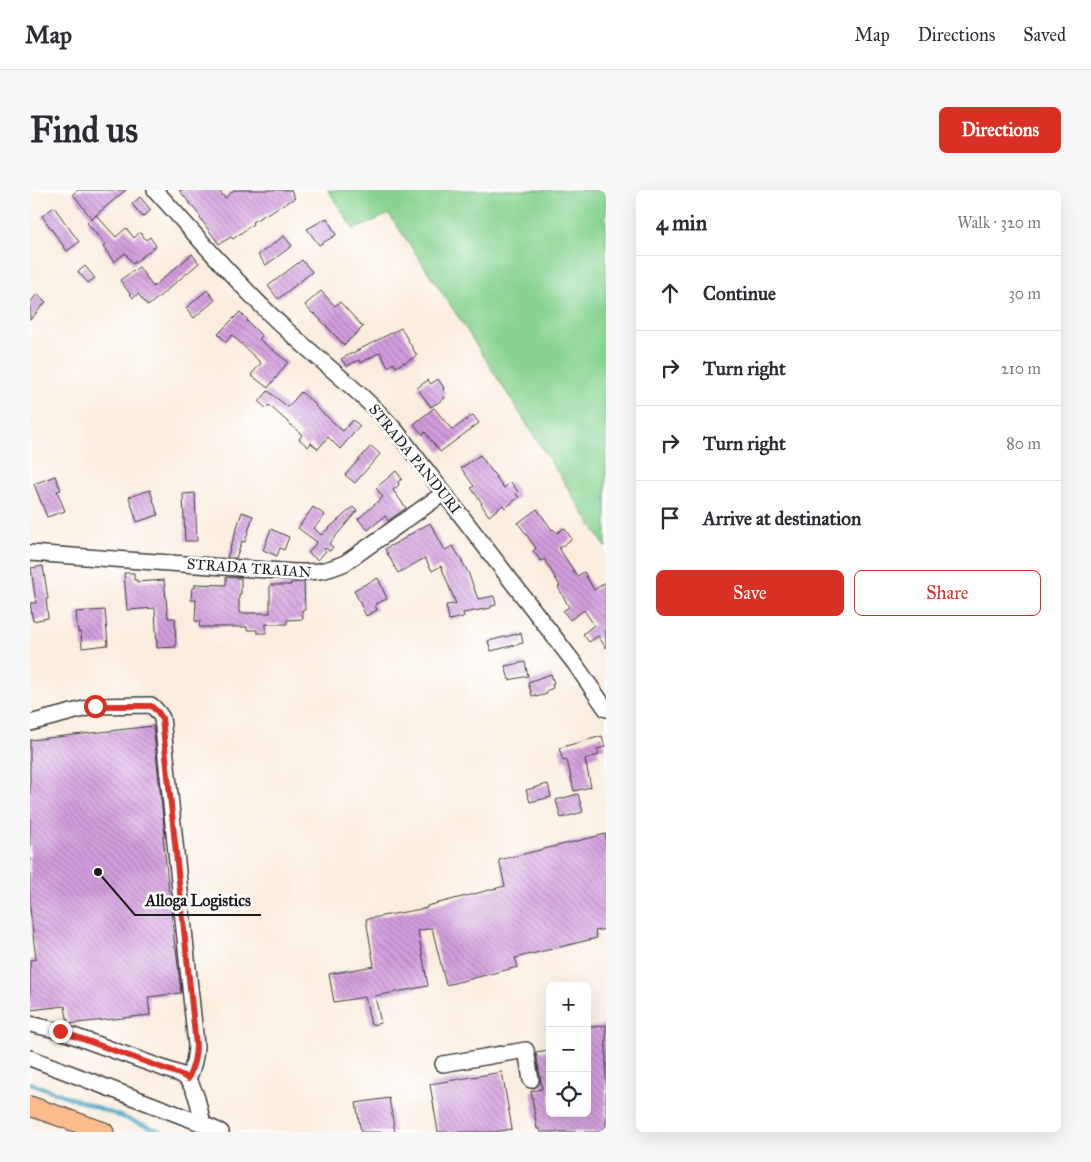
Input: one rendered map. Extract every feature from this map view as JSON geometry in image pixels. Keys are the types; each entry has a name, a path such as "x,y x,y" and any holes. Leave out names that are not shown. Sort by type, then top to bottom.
{"main road":[{"path":"30,1106 104,1132"}],"street":[{"name":"STRADA PANDURI","path":"155,190 241,286 380,412 575,664 606,709"},
{"name":"STRADA TRAIAN","path":"30,553 295,572 318,572 330,570 345,563 444,493"},
{"path":"30,723 95,706 151,706 155,708 162,718 196,1045 195,1061 188,1079"},
{"path":"30,1024 60,1031 182,1075 188,1079 193,1087 203,1124"},
{"path":"443,1064 526,1050 531,1080"},
{"path":"30,1058 221,1132"}],"green space":[{"path":"328,190 606,190 606,548 459,318 389,214 354,230"}],"building":[{"path":"78,190 126,190 96,215 116,237 126,228 134,238 140,232 146,240 150,237 156,246 133,264 125,253 114,262 103,247 105,245 87,223 92,219 73,194"},
{"path":"179,190 218,190 225,198 234,190 291,190 295,198 252,222 253,224 233,239 231,237 219,244 201,217"},
{"path":"140,197 151,210 143,217 132,204"},
{"path":"54,207 79,242 67,251 42,216"},
{"path":"327,218 336,235 319,245 307,229"},
{"path":"284,236 292,246 266,265 258,255"},
{"path":"192,254 199,263 148,306 138,294 133,298 120,280 139,267 153,287"},
{"path":"302,260 312,272 278,299 268,286"},
{"path":"85,266 95,278 88,283 78,272"},
{"path":"207,290 215,300 194,318 186,308"},
{"path":"321,291 335,306 340,302 363,327 344,345 305,305"},
{"path":"37,294 46,302 30,320 30,303"},
{"path":"240,312 262,336 259,339 288,362 268,388 251,375 261,363 232,335 226,342 218,334"},
{"path":"401,328 417,356 404,363 396,367 394,363 388,367 380,352 361,363 359,360 347,366 341,359"},
{"path":"438,379 444,388 445,393 443,395 445,398 431,407 417,388 428,380 431,384"},
{"path":"268,391 288,407 301,392 343,431 353,420 360,426 340,449 328,437 318,449 311,443 308,447 299,439 302,435 269,405 266,408 259,402"},
{"path":"434,408 452,430 473,415 479,423 440,452 425,432 423,435 414,424"},
{"path":"371,446 380,454 355,483 345,475"},
{"path":"480,455 504,488 511,482 519,497 505,508 503,505 489,516 471,488 474,486 461,468"},
{"path":"396,471 402,479 393,490 406,508 388,521 385,516 368,530 358,519 383,497 376,488"},
{"path":"55,476 61,490 57,491 65,511 47,517 34,484"},
{"path":"150,490 158,515 137,522 129,497"},
{"path":"195,493 197,541 185,541 183,494"},
{"path":"313,507 325,515 314,528 321,535 353,507 357,511 329,544 333,547 330,551 325,548 326,551 318,560 308,553 317,542 298,528"},
{"path":"537,509 552,530 557,533 564,528 572,539 559,548 577,576 584,572 594,590 606,582 606,648 598,636 589,642 583,634 594,625 584,610 570,620 563,611 569,607 558,587 560,586 544,559 541,561 533,551 536,548 518,523"},
{"path":"242,512 253,516 245,542 242,541 236,558 227,558"},
{"path":"430,523 445,550 453,546 468,572 478,599 494,596 496,605 491,606 491,608 463,613 464,617 449,620 446,605 456,604 441,566 432,571 425,558 398,573 385,549"},
{"path":"271,529 289,537 284,550 280,548 277,556 263,550"},
{"path":"43,566 48,599 46,599 48,618 33,621 30,603 36,603 31,568"},
{"path":"124,573 134,573 134,580 137,580 137,582 164,580 168,618 175,618 176,647 157,648 155,608 127,610"},
{"path":"226,577 241,578 239,613 270,613 270,585 291,585 290,583 304,582 305,610 302,610 303,619 287,620 287,624 266,624 266,633 257,633 257,630 247,630 247,627 199,627 200,621 195,621 196,600 191,600 192,588 195,588 195,584 226,585"},
{"path":"378,578 387,599 375,604 377,610 366,616 354,590"},
{"path":"105,610 108,645 82,648 81,632 78,633 76,612"},
{"path":"521,633 523,643 491,651 488,641"},
{"path":"525,662 528,676 509,680 505,666"},
{"path":"551,674 554,683 552,684 553,688 546,691 547,694 536,697 536,695 532,696 528,682"},
{"path":"153,726 165,836 163,836 181,993 148,997 150,1015 68,1024 65,1006 30,1010 30,960 36,959 30,908 30,740"},
{"path":"602,736 605,747 597,749 599,755 585,759 591,787 574,791 567,760 563,761 559,748"},
{"path":"548,784 551,797 530,802 526,790"},
{"path":"578,794 583,812 561,818 556,800"},
{"path":"606,834 606,929 595,931 597,938 515,958 518,967 446,985 432,928 418,931 428,986 375,996 381,1023 371,1025 365,997 334,1002 329,974 374,966 366,919 427,908 427,906 505,886 499,860"},
{"path":"606,1025 606,1132 540,1132 540,1129 537,1129 531,1091 542,1089 536,1052 546,1051 546,1117 591,1117 591,1027"},
{"path":"502,1072 512,1129 495,1132 438,1132 430,1084"},
{"path":"389,1098 395,1132 361,1132 356,1103"}],"waterway":[{"path":"30,1083 163,1132"}],"place":[{"name":"Alloga Logistics","path":"98,872"}],"route":[{"path":"60,1031 182,1075 188,1079 195,1061 196,1045 162,718 155,708 151,706 95,706"}]}
